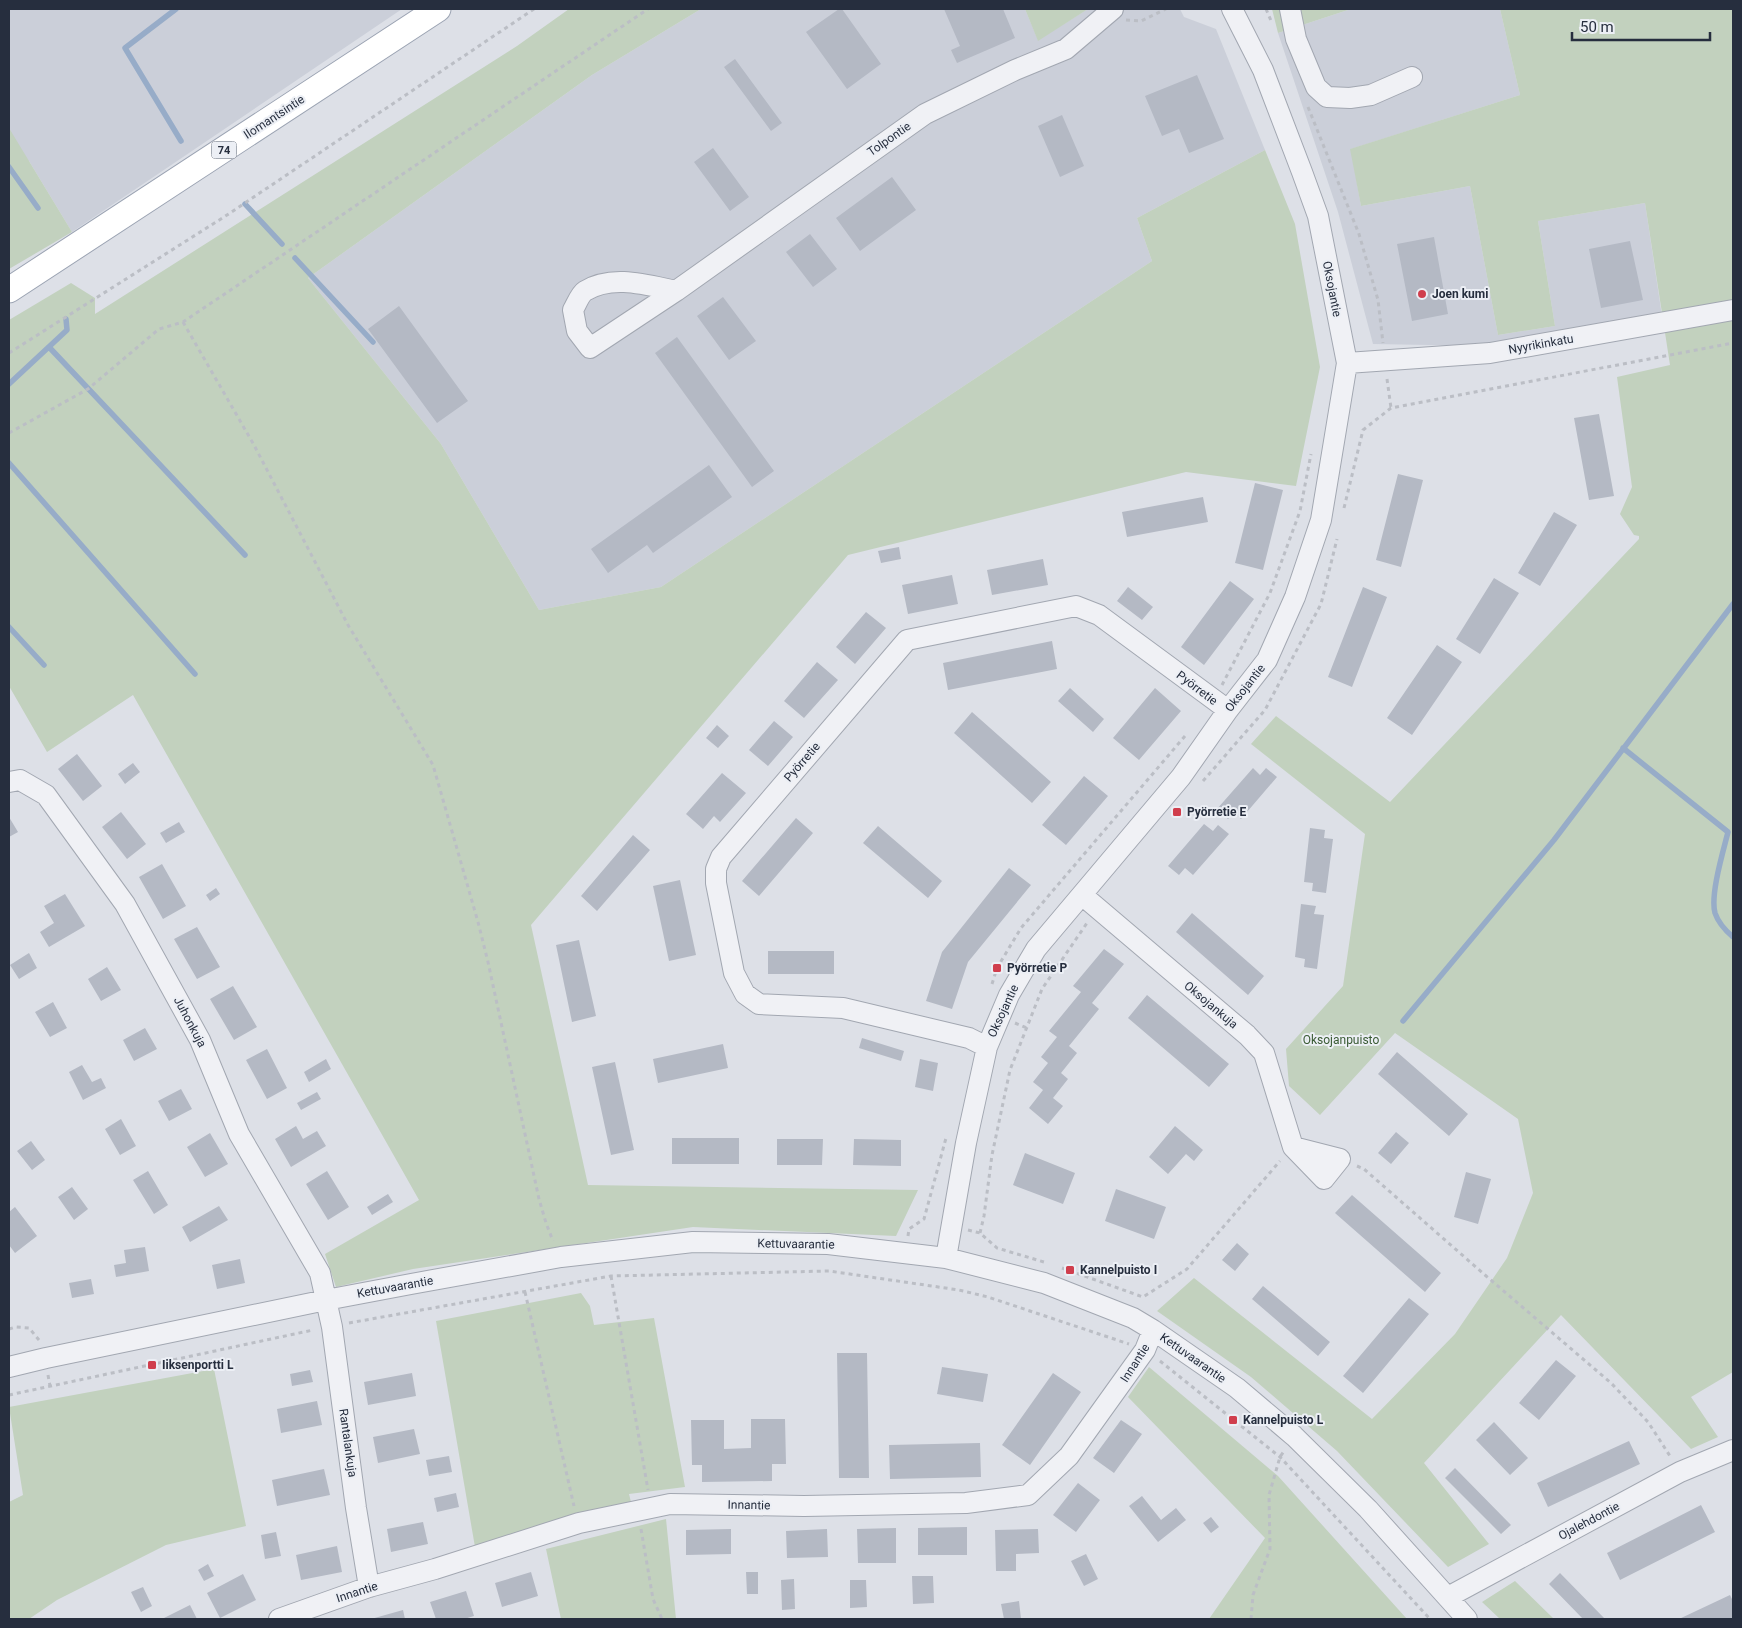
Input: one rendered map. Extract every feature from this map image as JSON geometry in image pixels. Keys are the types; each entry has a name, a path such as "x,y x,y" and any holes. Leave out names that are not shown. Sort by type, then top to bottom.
{"main road":[{"name":"Ilomantsintie","path":"9,290 438,9"}],"street":[{"name":"Oksojantie","path":"946,1258 966,1143 987,1047 1009,995 1036,949 1181,777 1228,710 1267,660 1295,597 1321,520 1347,363 1318,216 1263,70 1232,9"},
{"path":"1290,9 1296,39 1316,87 1327,97 1350,98 1371,95 1412,77"},
{"name":"Tolpontie","path":"676,291 638,283 608,282 584,292 572,310 577,331 590,348 676,291 925,114 1015,70 1066,49 1112,10"},
{"name":"Nyyrikinkatu","path":"1347,363 1490,353 1733,310"},
{"name":"Pyörretie","path":"987,1047 969,1038 843,1008 759,1004 745,994 734,973 716,883 716,870 721,857 907,640 1076,606 1099,615 1228,710"},
{"name":"Juhonkuja","path":"9,782 20,780 46,795 125,904 200,1040 239,1134 320,1273 326,1300"},
{"name":"Oksojankuja","path":"1082,895 1247,1035 1264,1053 1293,1147 1324,1178 1340,1159"},
{"name":"Kettuvaarantie","path":"9,1367 326,1300 561,1257 693,1242 828,1244 946,1258 1044,1283 1133,1318 1237,1388 1294,1436 1368,1509 1467,1619"},
{"name":"Rantalankuja","path":"326,1300 332,1327 356,1508 369,1587"},
{"name":"Innantie","path":"279,1619 369,1587 436,1569 578,1523 670,1504 804,1506 966,1503 1028,1495 1069,1456 1145,1350 1153,1330"},
{"name":"Ojalehdontie","path":"1448,1597 1680,1472 1733,1450"}],"path":[{"path":"9,353 224,217 534,9"},
{"path":"9,433 88,388 159,329 183,322 648,9"},
{"path":"1112,10 1128,21 1141,20 1166,9"},
{"path":"1266,9 1273,26"},
{"path":"1306,102 1361,244 1378,300 1391,408 1733,343"},
{"path":"183,322 254,445 348,625 433,766 486,954 539,1199 546,1223 561,1257"},
{"path":"1056,1266 1143,1297 1187,1269 1293,1147"},
{"path":"1340,1159 1364,1169 1612,1383 1648,1422 1680,1472"},
{"path":"924,1219 980,1233 997,1248 1050,1263"},
{"path":"9,1395 332,1327 611,1276 829,1271 959,1290 997,1299 1145,1350 1280,1457 1430,1619"},
{"path":"611,1276 645,1509 653,1599 662,1619"},
{"path":"525,1292 578,1523"},
{"path":"1251,1619 1253,1595 1270,1549 1270,1495 1280,1457 1294,1436"}],"shaded area":[{"path":"9,9 402,9 72,232 29,161 9,174"},
{"path":"701,9 1025,9 1038,40 1088,9 1180,9 1184,17 1216,29 1265,150 1137,218 1152,261 661,587 539,610 441,444 308,278 592,75"},
{"path":"1351,9 1500,9 1520,95 1351,149 1361,206 1470,186 1498,335 1555,326 1538,221 1645,203 1662,316 1486,346 1373,344 1338,212 1278,33"}],"green space":[{"path":"569,9 701,9 592,75 308,278 441,444 539,610 661,587 1152,261 1137,218 1265,150 1295,224 1320,367 1296,486 1186,472 848,555 531,925 588,1185 918,1190 896,1236 693,1227 413,1269 336,1287 325,1254 419,1200 133,695 47,752 9,686 9,320 71,283 95,298 95,314 517,46"},
{"path":"1025,9 1088,9 1038,41"},
{"path":"1272,9 1351,9 1278,33"},
{"name":"Oksojanpuisto","path":"1500,9 1733,9 1733,1372 1691,1397 1718,1437 1691,1449 1561,1315 1424,1463 1489,1544 1448,1567 1337,1451 1251,1377 1157,1311 1194,1278 1372,1419 1455,1334 1507,1258 1533,1193 1518,1119 1395,1033 1320,1115 1289,1086 1286,1049 1343,986 1365,834 1251,744 1276,716 1390,802 1639,539 1639,536 1634,535 1620,514 1632,487 1617,377 1670,365 1645,203 1538,221 1555,326 1498,335 1470,186 1361,206 1350,149 1520,95"},
{"path":"9,128 72,232 9,269"},
{"path":"581,1293 590,1306 594,1325 654,1318 685,1487 629,1494 632,1506 475,1547 436,1321"},
{"path":"1149,1367 1278,1476 1407,1619 1209,1619 1265,1538 1128,1397"},
{"path":"214,1369 246,1526 166,1545 57,1600 29,1619 9,1619 9,1502 23,1495 9,1407"},
{"path":"666,1519 676,1619 561,1619 546,1549"},
{"path":"1515,1581 1554,1619 1500,1619 1482,1602"}],"building":[{"path":"839,9 842,9 881,64 847,89 806,32"},
{"path":"944,9 1003,9 1015,38 957,63 951,50 960,46"},
{"path":"735,59 782,123 771,131 724,67"},
{"path":"1197,75 1224,139 1189,153 1179,129 1162,136 1145,96"},
{"path":"1062,115 1084,166 1060,177 1038,126"},
{"path":"713,148 749,197 730,211 694,162"},
{"path":"892,177 916,210 860,251 836,218"},
{"path":"810,234 837,269 813,287 786,252"},
{"path":"1434,237 1448,314 1412,321 1397,244"},
{"path":"1630,241 1643,300 1601,308 1589,249"},
{"path":"723,297 756,341 729,360 697,316"},
{"path":"399,306 468,401 437,423 368,329"},
{"path":"677,337 774,471 752,487 655,353"},
{"path":"1599,414 1614,496 1589,500 1574,418"},
{"path":"709,465 732,497 653,553 647,545 608,573 591,549"},
{"path":"1398,474 1423,480 1401,567 1376,560"},
{"path":"1255,483 1283,490 1263,570 1235,563"},
{"path":"1203,497 1208,522 1127,537 1122,512"},
{"path":"1554,512 1577,525 1540,586 1518,573"},
{"path":"899,547 901,559 881,563 878,551"},
{"path":"1043,559 1048,585 992,595 987,570"},
{"path":"952,575 958,604 908,614 902,585"},
{"path":"1494,578 1519,593 1480,654 1456,639"},
{"path":"1230,581 1254,599 1204,665 1181,647"},
{"path":"1128,587 1153,607 1142,620 1117,601"},
{"path":"1363,587 1387,597 1352,687 1328,677"},
{"path":"866,612 886,628 855,664 836,647"},
{"path":"1052,641 1057,669 948,690 943,663"},
{"path":"1437,645 1462,662 1412,735 1387,718"},
{"path":"817,662 838,680 804,718 784,701"},
{"path":"1070,688 1104,719 1093,732 1058,701"},
{"path":"1155,688 1181,711 1139,760 1113,738"},
{"path":"972,712 1051,782 1032,803 954,733"},
{"path":"774,721 793,737 768,766 749,750"},
{"path":"717,725 729,736 718,748 706,738"},
{"path":"77,754 102,786 83,801 58,769"},
{"path":"133,763 140,772 125,784 118,774"},
{"path":"1253,768 1260,775 1266,768 1277,777 1241,819 1234,813 1228,819 1217,809"},
{"path":"722,773 746,793 720,822 714,816 703,829 686,814"},
{"path":"1084,776 1108,796 1066,845 1042,825"},
{"path":"121,812 146,844 127,859 102,827"},
{"path":"9,817 18,832 9,837"},
{"path":"796,818 813,833 759,896 742,881"},
{"path":"179,822 185,832 166,843 160,833"},
{"path":"1204,824 1213,831 1218,825 1229,834 1193,875 1185,868 1179,875 1168,866"},
{"path":"878,826 942,881 928,898 863,843"},
{"path":"1310,828 1325,830 1324,838 1333,839 1326,893 1312,891 1313,883 1304,882"},
{"path":"633,835 650,850 597,911 581,896"},
{"path":"162,864 186,906 163,919 139,877"},
{"path":"1009,868 1031,885 968,962 952,1009 926,1001 942,952"},
{"path":"680,880 696,955 669,961 653,886"},
{"path":"216,888 220,894 210,901 206,895"},
{"path":"65,894 85,926 49,947 40,932 54,923 44,906"},
{"path":"1301,904 1316,906 1314,914 1324,915 1317,969 1304,967 1305,959 1295,957"},
{"path":"1192,913 1264,976 1248,995 1176,932"},
{"path":"197,927 220,967 197,979 174,939"},
{"path":"579,940 596,1016 572,1022 556,945"},
{"path":"1104,949 1124,964 1092,1003 1099,1009 1069,1046 1077,1053 1061,1073 1068,1079 1053,1098 1063,1106 1048,1124 1029,1108 1043,1090 1033,1082 1048,1063 1041,1057 1057,1037 1049,1031 1081,992 1073,986"},
{"path":"768,951 834,951 834,974 768,974"},
{"path":"29,953 37,968 19,979 10,965"},
{"path":"107,967 121,990 101,1001 88,979"},
{"path":"233,986 257,1027 234,1040 210,999"},
{"path":"1147,995 1229,1064 1209,1087 1128,1018"},
{"path":"53,1002 67,1028 50,1037 35,1012"},
{"path":"145,1028 157,1049 134,1061 123,1040"},
{"path":"862,1038 904,1051 901,1061 859,1048"},
{"path":"723,1044 728,1068 658,1083 653,1059"},
{"path":"267,1049 287,1088 267,1099 246,1060"},
{"path":"1397,1052 1468,1114 1449,1136 1378,1074"},
{"path":"326,1059 331,1069 309,1082 304,1072"},
{"path":"920,1059 938,1063 933,1091 915,1087"},
{"path":"615,1062 634,1150 611,1155 592,1067"},
{"path":"82,1065 92,1082 101,1078 106,1088 83,1100 69,1072"},
{"path":"181,1089 192,1109 169,1121 158,1101"},
{"path":"317,1092 321,1099 301,1110 297,1103"},
{"path":"121,1119 136,1146 120,1155 105,1129"},
{"path":"296,1126 303,1139 317,1131 326,1146 291,1167 275,1139"},
{"path":"1175,1126 1203,1150 1194,1161 1186,1154 1168,1174 1149,1157"},
{"path":"1396,1132 1409,1143 1391,1164 1378,1153"},
{"path":"210,1133 228,1164 205,1177 187,1147"},
{"path":"672,1138 739,1138 739,1164 672,1164"},
{"path":"777,1139 823,1139 822,1165 777,1165"},
{"path":"854,1139 901,1140 901,1166 853,1165"},
{"path":"31,1141 45,1160 32,1170 17,1151"},
{"path":"1025,1153 1075,1173 1063,1204 1013,1185"},
{"path":"148,1171 168,1205 154,1214 133,1180"},
{"path":"327,1171 349,1207 328,1220 306,1184"},
{"path":"1466,1172 1491,1179 1478,1224 1454,1217"},
{"path":"72,1187 88,1209 74,1220 58,1197"},
{"path":"1116,1189 1166,1207 1154,1239 1105,1221"},
{"path":"388,1194 393,1202 372,1215 367,1207"},
{"path":"1352,1195 1441,1273 1425,1292 1335,1213"},
{"path":"219,1206 228,1220 190,1242 182,1227"},
{"path":"15,1207 37,1236 15,1253 9,1245 9,1212"},
{"path":"1237,1243 1249,1254 1235,1271 1222,1260"},
{"path":"145,1247 149,1271 116,1277 114,1265 126,1263 124,1250"},
{"path":"240,1259 245,1283 217,1289 212,1265"},
{"path":"91,1279 94,1294 72,1298 69,1283"},
{"path":"1263,1286 1330,1342 1318,1356 1252,1299"},
{"path":"1409,1298 1429,1314 1363,1393 1343,1376"},
{"path":"837,1353 867,1353 869,1478 839,1478"},
{"path":"1556,1360 1576,1376 1539,1420 1519,1403"},
{"path":"942,1367 988,1374 983,1402 937,1394"},
{"path":"310,1370 313,1382 292,1386 290,1374"},
{"path":"412,1373 416,1396 368,1405 364,1382"},
{"path":"1053,1373 1081,1392 1030,1465 1002,1445"},
{"path":"317,1401 322,1425 281,1433 277,1409"},
{"path":"751,1419 785,1419 786,1464 772,1464 772,1481 702,1482 702,1465 692,1465 691,1420 724,1420 724,1449 751,1448"},
{"path":"1121,1420 1142,1434 1114,1473 1093,1458"},
{"path":"1494,1422 1528,1458 1510,1475 1476,1440"},
{"path":"414,1429 420,1454 378,1463 373,1437"},
{"path":"1629,1441 1640,1464 1548,1507 1537,1483"},
{"path":"980,1443 981,1477 890,1479 889,1445"},
{"path":"449,1456 452,1472 429,1476 426,1460"},
{"path":"1455,1468 1511,1525 1501,1534 1445,1478"},
{"path":"324,1469 330,1495 277,1506 272,1480"},
{"path":"1078,1483 1100,1500 1076,1532 1053,1515"},
{"path":"456,1493 459,1507 437,1512 434,1498"},
{"path":"1142,1496 1161,1520 1176,1508 1186,1520 1158,1542 1129,1506"},
{"path":"1701,1505 1715,1532 1620,1580 1607,1553"},
{"path":"1211,1517 1219,1527 1211,1533 1203,1523"},
{"path":"423,1522 428,1544 391,1552 387,1529"},
{"path":"967,1527 967,1555 918,1555 918,1528"},
{"path":"896,1528 896,1563 858,1563 857,1529"},
{"path":"731,1529 731,1554 686,1555 686,1530"},
{"path":"827,1529 828,1557 787,1558 786,1531"},
{"path":"1038,1529 1039,1553 1016,1554 1016,1571 996,1571 995,1530"},
{"path":"276,1532 281,1556 265,1559 261,1535"},
{"path":"337,1546 342,1572 301,1580 296,1555"},
{"path":"1086,1554 1098,1579 1084,1586 1071,1561"},
{"path":"208,1564 214,1576 204,1581 198,1570"},
{"path":"531,1572 538,1596 502,1607 495,1583"},
{"path":"746,1572 758,1572 758,1594 747,1594"},
{"path":"1560,1573 1605,1619 1583,1619 1549,1584"},
{"path":"243,1574 256,1600 220,1618 207,1593"},
{"path":"912,1576 933,1576 934,1603 913,1604"},
{"path":"794,1579 795,1609 782,1610 781,1580"},
{"path":"850,1580 866,1580 867,1607 850,1608"},
{"path":"143,1587 152,1606 141,1612 131,1592"},
{"path":"466,1591 474,1616 464,1619 436,1619 430,1602"},
{"path":"1730,1595 1733,1601 1733,1619 1679,1619"},
{"path":"1019,1601 1021,1619 1004,1619 1001,1604"},
{"path":"190,1605 197,1619 162,1619"},
{"path":"403,1610 405,1619 371,1619"}],"waterway":[{"path":"176,9 125,48 181,141"},
{"path":"9,167 38,208"},
{"path":"245,204 282,244"},
{"path":"295,258 373,342"},
{"path":"9,384 67,330 66,319"},
{"path":"49,347 245,555"},
{"path":"9,463 195,674"},
{"path":"1403,1021 1554,840 1733,604"},
{"path":"9,627 44,665"},
{"path":"1623,748 1728,832 1718,873 1714,905 1718,920 1733,937"}],"place":[{"name":"Joen kumi","path":"1422,294"},
{"name":"Pyörretie E","path":"1177,812"},
{"name":"Pyörretie P","path":"997,968"},
{"name":"Kannelpuisto I","path":"1070,1270"},
{"name":"Iiksenportti L","path":"152,1365"},
{"name":"Kannelpuisto L","path":"1233,1420"}]}
